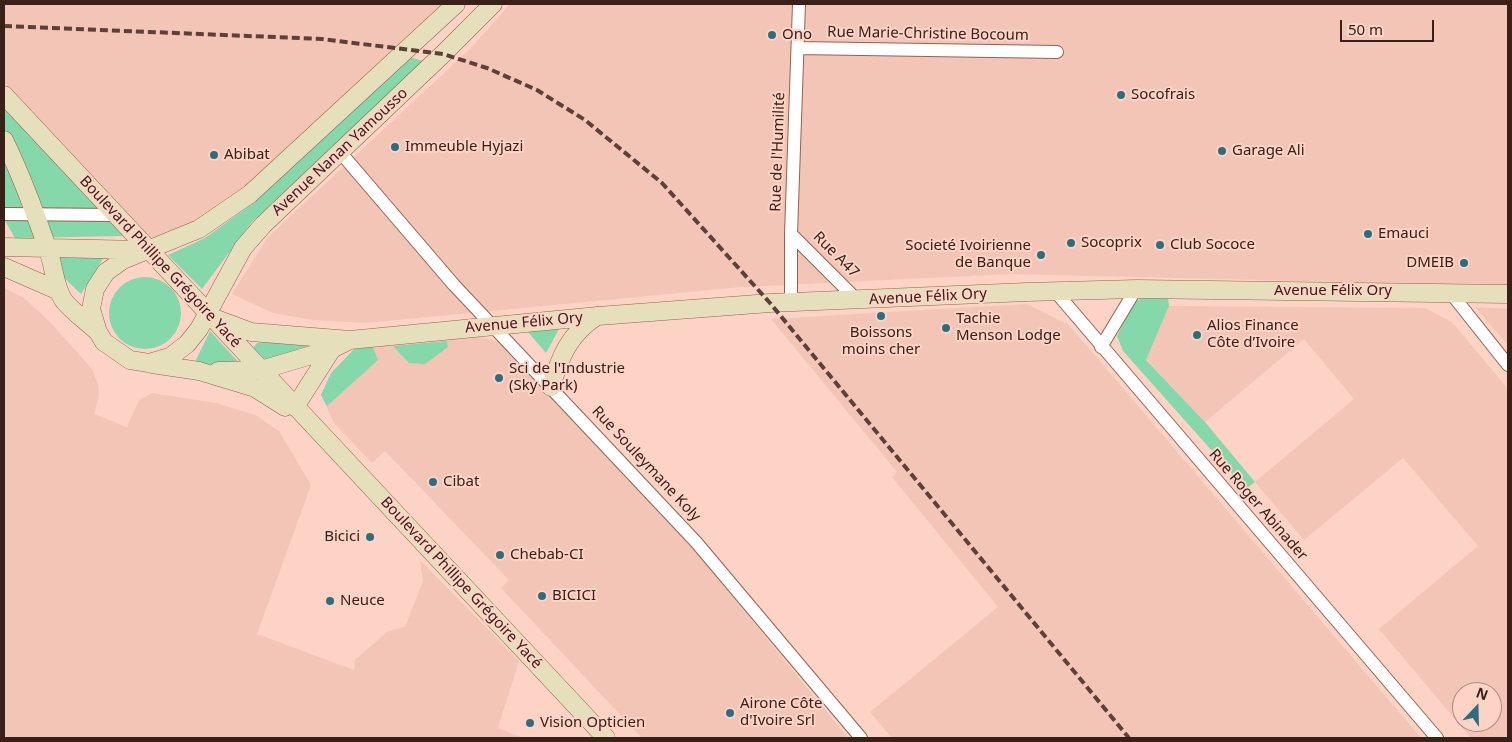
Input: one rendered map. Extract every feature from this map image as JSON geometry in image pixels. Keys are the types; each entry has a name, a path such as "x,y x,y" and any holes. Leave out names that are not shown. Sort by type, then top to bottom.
{"main road":[{"name":"Avenue Nanan Yamousso","path":"148,250 200,229 250,194 456,4"},
{"name":"Avenue Nanan Yamousso","path":"208,316 243,248 263,225 444,54 493,4"},
{"name":"Boulevard Phillipe Grégoire Yacé","path":"4,95 208,316 441,560 606,738"},
{"path":"4,140 18,168 36,214 59,291 65,301 98,332"},
{"path":"4,247 148,250"},
{"path":"148,250 123,260 106,272 95,289 91,309 98,332 104,342 126,359 149,363 170,357 187,344 208,316"},
{"path":"4,267 59,291"},
{"name":"Avenue Félix Ory","path":"208,316 250,332 350,340 598,316 791,302 1055,291 1136,289 1508,294"},
{"path":"551,387 559,361 572,337 582,326 598,316"},
{"name":"Avenue Félix Ory","path":"199,371 261,370 332,349 350,340"},
{"path":"295,408 332,349"},
{"name":"Boulevard Phillipe Grégoire Yacé","path":"149,363 199,371 262,391 316,429"}],"street":[{"name":"Rue de l'Humilité","path":"791,302 791,234 799,4"},
{"name":"Rue Marie-Christine Bocoum","path":"798,48 1057,52"},
{"name":"Rue Souleymane Koly","path":"340,152 416,242 492,326 696,542 861,738"},
{"path":"4,214 115,215"},
{"name":"Rue A47","path":"791,234 858,300"},
{"path":"1101,346 1136,289"},
{"name":"Rue Roger Abinader","path":"1055,291 1437,738"},
{"path":"1450,292 1508,365"}],"shaded area":[{"path":"4,4 443,4 245,187 194,222 148,239 4,82"},
{"path":"510,4 1508,4 1508,286 1011,274 742,287 366,323 313,320 273,313 232,294 268,237 471,48"},
{"path":"4,288 24,298 50,322 92,369 98,384 99,396 94,414 127,427 139,400 152,393 216,403 255,415 279,431 311,485 257,634 354,670 355,660 388,631 405,627 423,581 420,560 519,661 498,728 523,738 4,738"},
{"path":"1027,304 1069,325 1421,738 892,738 870,712 998,607 892,477 897,472 771,319"},
{"path":"1169,306 1425,308 1452,322 1508,389 1508,738 1471,738 1466,732 1502,732 1502,682 1452,682 1452,715 1379,629 1478,546 1403,458 1304,540 1255,482 1354,399 1304,339 1205,422 1146,359"},
{"path":"1475,307 1508,309 1508,345"},
{"path":"480,337 499,342 623,472 696,552 848,738 642,738 501,588 509,580 385,451 372,463 334,423 321,395 331,373 372,345 393,346"}],"green space":[{"path":"410,57 423,61 251,223 202,289 168,255 205,238 255,202"},
{"path":"4,106 124,236 15,238 4,219"},
{"path":"54,256 104,257 81,294 53,267"},
{"path":"145,277 165,283 175,293 181,313 175,333 165,343 145,349 125,343 115,333 109,313 115,293 125,283"},
{"path":"1145,298 1168,298 1169,306 1146,360 1205,422 1255,482 1246,489 1123,351 1117,336 1134,301"},
{"path":"559,329 546,353 527,331"},
{"path":"210,331 241,365 194,364"},
{"path":"316,338 318,343 267,361 253,348 257,343"},
{"path":"447,341 448,347 425,364 409,363 393,346"},
{"path":"358,345 372,345 378,360 327,406 321,395 331,373"}],"railway":[{"path":"4,26 322,39 443,54 487,68 537,90 585,120 662,183 770,303 1129,738"}],"place":[{"name":"Ono","path":"772,35"},
{"name":"Socofrais","path":"1121,95"},
{"name":"Immeuble Hyjazi","path":"395,147"},
{"name":"Garage Ali","path":"1222,151"},
{"name":"Abibat","path":"214,155"},
{"name":"Emauci","path":"1368,234"},
{"name":"Socoprix","path":"1071,243"},
{"name":"Club Sococe","path":"1160,245"},
{"name":"Societé Ivoirienne de Banque","path":"1041,255"},
{"name":"DMEIB","path":"1464,263"},
{"name":"Boissons moins cher","path":"881,316"},
{"name":"Tachie Menson Lodge","path":"946,328"},
{"name":"Alios Finance Côte d’Ivoire","path":"1197,335"},
{"name":"Sci de l'Industrie (Sky Park)","path":"499,378"},
{"name":"Cibat","path":"433,482"},
{"name":"Bicici","path":"370,537"},
{"name":"Chebab-CI","path":"500,555"},
{"name":"BICICI","path":"542,596"},
{"name":"Neuce","path":"330,601"},
{"name":"Airone Côte d'Ivoire Srl","path":"730,713"},
{"name":"Vision Opticien","path":"530,723"}]}
